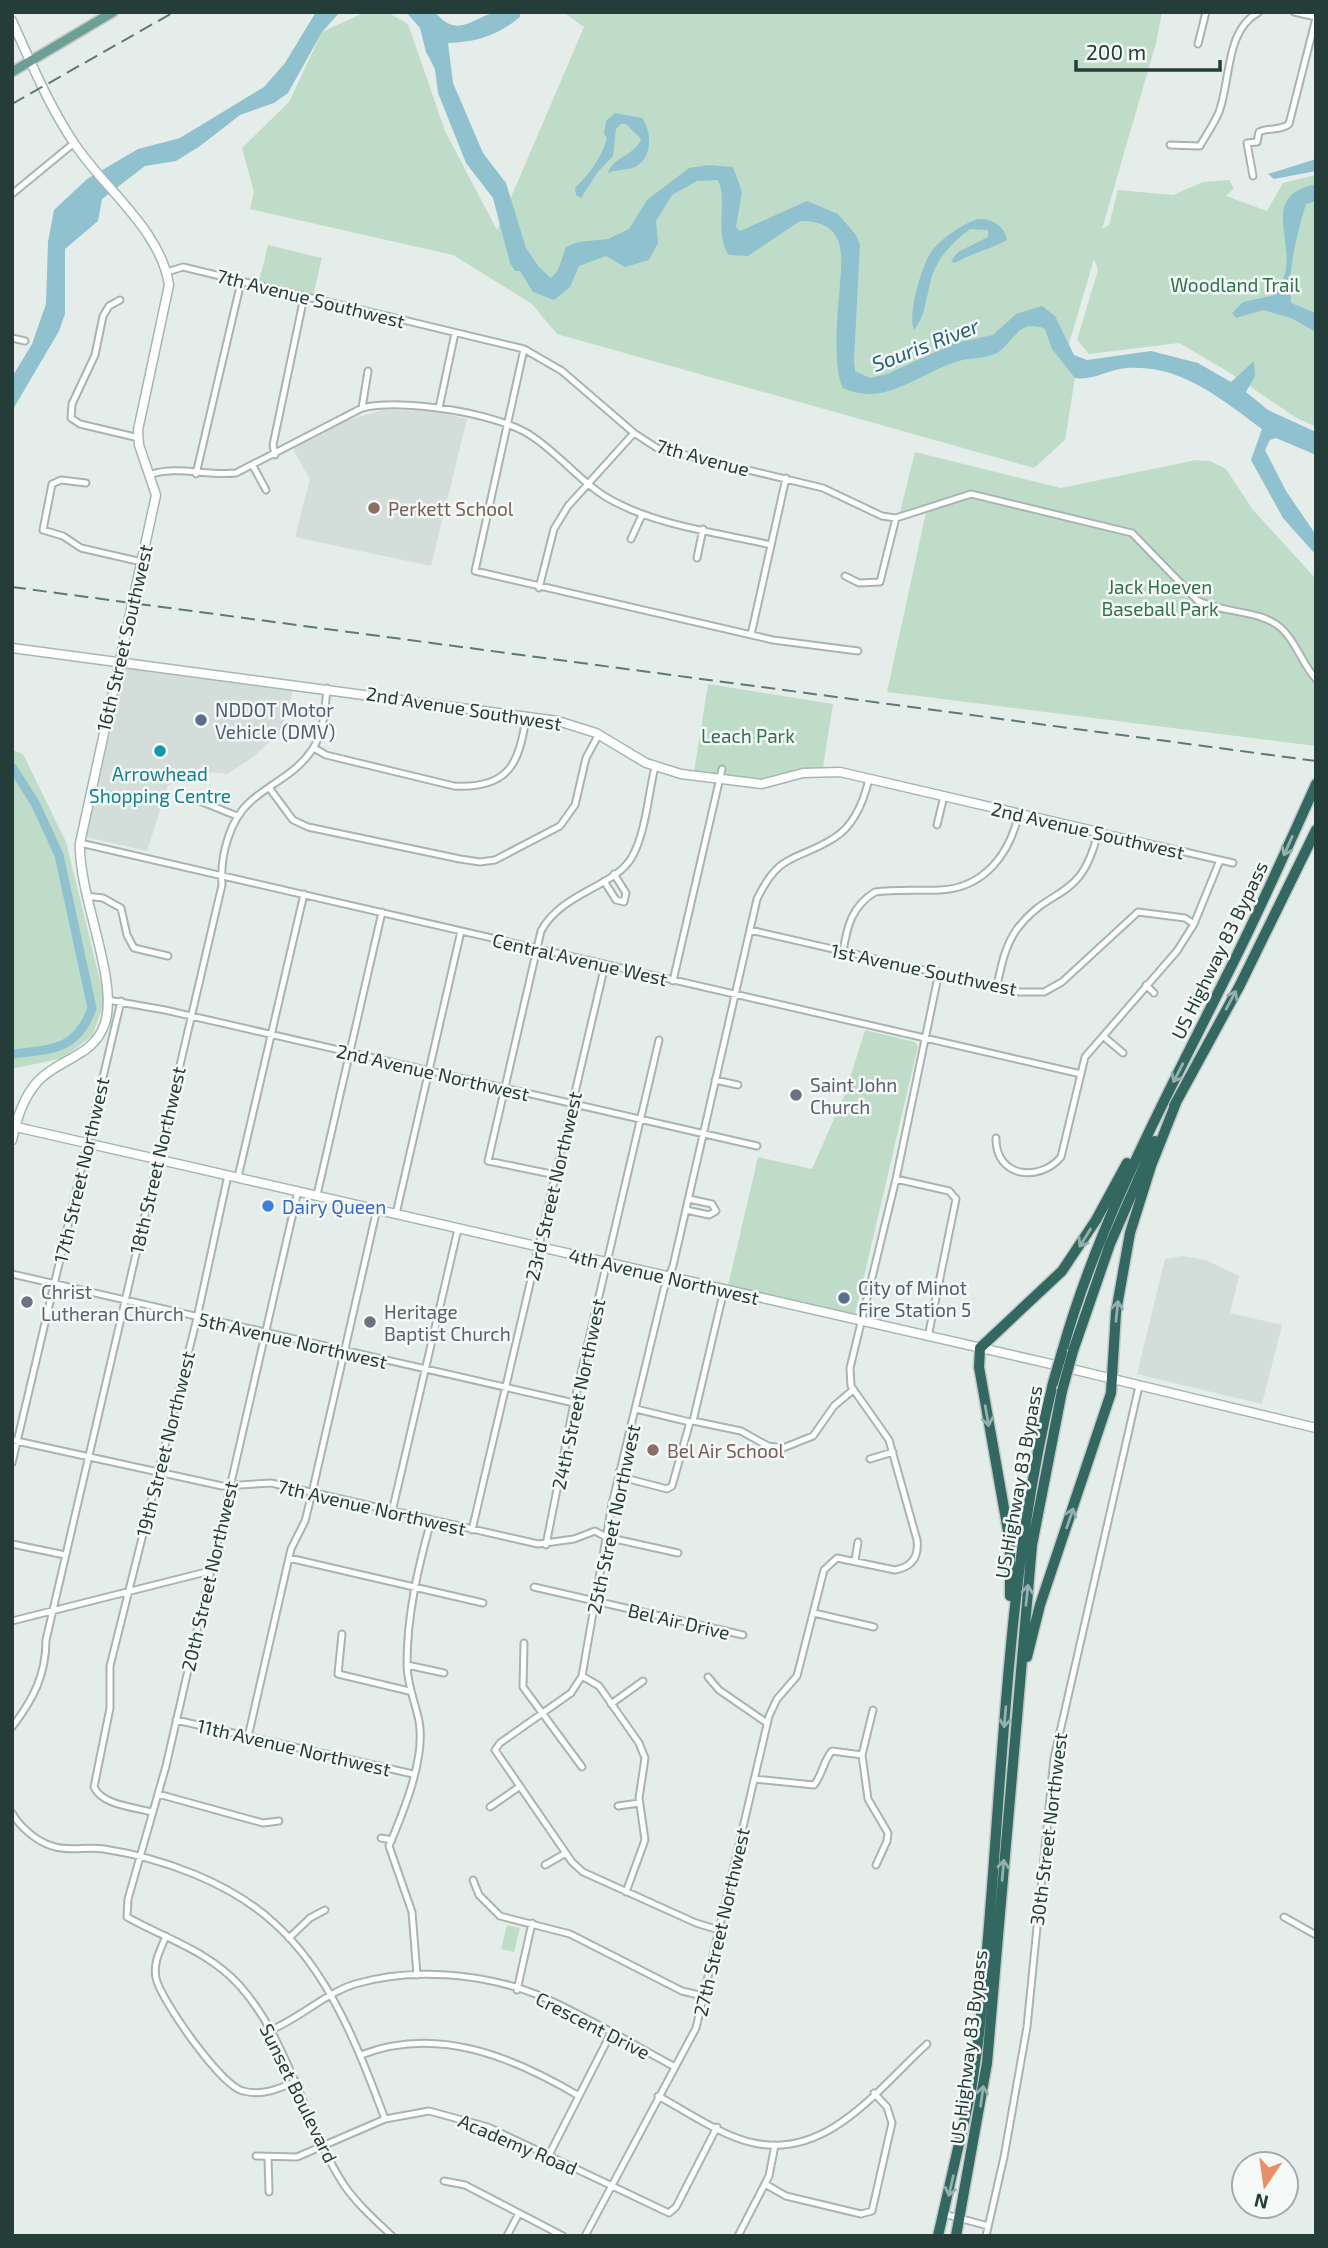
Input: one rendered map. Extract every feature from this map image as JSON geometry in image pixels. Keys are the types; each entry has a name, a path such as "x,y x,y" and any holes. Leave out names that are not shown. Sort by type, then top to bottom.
{"highway":[{"name":"US Highway 83 Bypass","path":"956,2236 987,2063 1032,1545 1062,1352 1087,1275 1145,1138 1227,976 1316,784"},
{"name":"US Highway 83 Bypass","path":"938,2236 978,2043 1022,1546 1041,1433 1128,1199 1175,1103 1240,985 1316,830"},
{"path":"1017,1707 1032,1630 1113,1380 1116,1312 1130,1233 1175,1103"},
{"path":"1008,1690 1010,1542 979,1367 980,1349 1062,1271 1096,1220 1137,1145 1145,1138"}],"main road":[{"path":"12,72 113,12"},
{"path":"12,21 30,62 74,143 144,231 167,272 166,304 139,420 139,438"},
{"name":"16th Street Southwest","path":"108,1000 81,869 80,843 156,495 152,474 139,438"},
{"name":"2nd Avenue Southwest","path":"12,648 526,716 579,726 614,740 655,767 721,774 762,784 821,770 1098,832"},
{"path":"12,1140 14,1126 25,1100 39,1080 93,1045 105,1024 108,1000"},
{"name":"4th Avenue Northwest","path":"14,1126 1316,1428"}],"street":[{"path":"1198,44 1206,12"},
{"path":"1253,176 1247,143 1257,142 1259,132 1285,128 1289,124 1316,18 1294,12"},
{"path":"1170,145 1199,146 1219,111 1231,58 1242,28 1248,19 1258,13"},
{"path":"12,194 74,143"},
{"name":"7th Avenue Southwest","path":"167,272 183,267 524,349"},
{"path":"196,474 241,282"},
{"path":"275,454 273,445 304,297"},
{"path":"120,300 109,306 103,316 95,355 72,404 71,418 80,424 139,438"},
{"path":"439,408 455,333"},
{"path":"12,338 25,341"},
{"path":"524,349 475,571 539,588 751,635 858,651"},
{"name":"7th Avenue","path":"524,349 562,371 634,433 657,448 823,488 882,516 896,518"},
{"path":"362,408 368,370"},
{"path":"152,474 170,470 196,474 236,473 362,408 400,403 439,408 506,424 533,436 607,498 642,514 772,545"},
{"path":"539,588 554,529 568,506 634,433"},
{"path":"253,466 266,491"},
{"path":"751,635 786,478"},
{"path":"86,484 55,480 43,530 63,536 81,548 142,562"},
{"path":"845,576 859,583 880,582 896,518 971,494 1132,533 1197,600 1267,620 1283,629 1316,679"},
{"path":"631,539 642,514"},
{"path":"697,558 703,529"},
{"path":"200,801 237,816 252,799 270,789 303,761 314,748 323,721 327,688"},
{"path":"314,748 326,755 454,786 475,787 493,783 516,763 526,716"},
{"path":"270,789 293,820 308,827 460,859 480,862 495,860 560,827 570,815 586,758 599,734"},
{"path":"556,1175 488,1161 537,950 549,916 614,874 632,857 655,767"},
{"path":"673,981 721,774"},
{"name":"25th Street Northwest","path":"582,1676 620,1472 689,1199 757,899 774,869 788,858 841,833 864,799 869,779"},
{"path":"937,825 944,796"},
{"path":"843,952 854,911 867,897 884,890 941,890 970,882 1004,853 1012,842 1019,813"},
{"name":"18th Street Northwest","path":"12,1727 34,1696 46,1665 46,1640 65,1555 222,885 221,875 229,838 237,816"},
{"path":"997,986 1009,942 1034,912 1074,886 1088,865 1098,832"},
{"name":"2nd Avenue Southwest","path":"1098,832 1233,863"},
{"name":"Central Avenue West","path":"80,843 1081,1074"},
{"path":"996,1138 998,1154 1012,1170 1034,1174 1054,1165 1065,1148 1085,1057 1177,951 1194,924 1220,860"},
{"path":"604,881 616,900 624,902 626,893 614,874"},
{"path":"238,1177 303,894"},
{"path":"86,896 103,898 121,908 127,935 134,948 168,956"},
{"path":"317,1195 382,912"},
{"name":"1st Avenue Southwest","path":"750,930 1020,992 1045,992 1062,982 1138,912 1185,918 1194,924"},
{"path":"396,1214 461,932"},
{"name":"23rd Street Northwest","path":"472,1530 605,965"},
{"path":"874,1627 814,1613 827,1563 837,1558 895,1570 904,1569 912,1564 918,1545 889,1440 853,1390 850,1368 897,1179 939,972"},
{"path":"1146,985 1154,993"},
{"name":"2nd Avenue Northwest","path":"108,1000 757,1146"},
{"name":"17th Street Northwest","path":"12,1463 15,1440 121,1001"},
{"path":"1103,1036 1123,1053"},
{"name":"24th Street Northwest","path":"546,1545 574,1403 660,1040"},
{"path":"715,1080 738,1085"},
{"name":"19th Street Northwest","path":"152,1812 106,1800 97,1795 94,1787 110,1708 110,1666 197,1318 228,1175"},
{"path":"897,1179 949,1191 954,1195 956,1205 928,1336"},
{"name":"20th Street Northwest","path":"166,1936 127,1917 139,1857 176,1720 298,1191"},
{"path":"686,1210 709,1215 716,1211 712,1204 689,1199"},
{"path":"248,1737 289,1558 305,1521 312,1493 377,1209"},
{"path":"392,1512 458,1229"},
{"name":"5th Avenue Northwest","path":"12,1274 574,1403"},
{"path":"620,1472 629,1479 667,1489 672,1486 692,1421 724,1290"},
{"name":"30th Street Northwest","path":"986,2236 1012,2119 1027,2027 1045,1821 1054,1758 1139,1386"},
{"path":"636,1409 741,1431 768,1446 783,1448 813,1436 834,1406 853,1390"},
{"name":"7th Avenue Northwest","path":"15,1440 229,1486 271,1483 546,1545 594,1531 606,1537 678,1553"},
{"path":"870,1459 893,1452"},
{"path":"417,1975 412,1912 390,1846 402,1819 420,1738 419,1722 409,1690 407,1665 415,1588 432,1521"},
{"path":"855,1560 858,1542"},
{"path":"12,1544 65,1555"},
{"path":"289,1558 483,1603"},
{"path":"12,1622 53,1609 210,1571"},
{"name":"Bel Air Drive","path":"534,1587 743,1635"},
{"name":"27th Street Northwest","path":"585,2236 696,2028 767,1723 772,1707 797,1676 814,1613"},
{"path":"342,1633 338,1674 409,1690"},
{"path":"524,1643 526,1654 521,1682 582,1767"},
{"path":"407,1665 444,1673"},
{"path":"626,1892 645,1840 639,1803 645,1758 639,1743 599,1686 582,1676 571,1693 500,1743 495,1750 566,1853 583,1872 626,1892 719,1930"},
{"path":"708,1677 713,1685 767,1723"},
{"path":"611,1704 643,1681"},
{"path":"873,1710 862,1755 868,1799 888,1833 887,1842 876,1865"},
{"name":"11th Avenue Northwest","path":"176,1720 413,1774"},
{"path":"754,1779 814,1785 822,1775 826,1758 832,1751 862,1755"},
{"path":"490,1807 519,1787"},
{"path":"158,1794 263,1823 279,1821"},
{"path":"618,1806 639,1803"},
{"path":"12,1813 18,1824 55,1848 84,1846 139,1857 217,1885 274,1922 289,1938 330,1996 361,2055 385,2119"},
{"path":"381,1838 392,1840"},
{"path":"545,1865 566,1853"},
{"path":"473,1880 479,1895 500,1916 570,1934 682,1990 703,1996"},
{"path":"289,1938 310,1918 325,1910"},
{"path":"1284,1917 1316,1935"},
{"path":"517,1990 532,1923"},
{"path":"166,1936 155,1962 159,1990 210,2066 242,2091 276,2090 296,2081"},
{"name":"Sunset Boulevard","path":"166,1936 194,1949 220,1967 239,1985 271,2030 323,2146 345,2185 392,2236"},
{"name":"Crescent Drive","path":"271,2030 330,1996 364,1982 417,1975 482,1981 537,1995 675,2067"},
{"path":"550,2153 611,2033"},
{"path":"361,2055 400,2043 460,2046 523,2066 579,2096"},
{"path":"659,2096 754,2143 775,2145 812,2140 847,2120 927,2044"},
{"path":"765,2184 786,2196 869,2214 874,2205 892,2123 887,2107 874,2093"},
{"name":"Academy Road","path":"256,2156 297,2157 385,2119 418,2111 449,2115 488,2127 550,2153 669,2213 676,2207 717,2127"},
{"path":"738,2236 765,2184 774,2160 775,2145"},
{"path":"268,2158 269,2192"},
{"path":"444,2180 465,2185 563,2236"},
{"path":"507,2236 519,2213"},
{"path":"944,2214 988,2226"}],"shaded area":[{"name":"Perkett School","path":"383,410 432,411 467,419 431,566 295,537 310,479 293,449 345,421"},
{"path":"123,667 294,688 281,731 252,758 227,774 200,771 183,775 168,786 147,851 86,837"},
{"path":"1182,1256 1206,1260 1239,1276 1230,1313 1282,1325 1262,1404 1137,1374 1165,1259"}],"green space":[{"name":"Woodland Trail","path":"366,12 387,12 408,24 445,131 497,230 584,27 563,12 1162,12 1156,43 1102,229 1109,225 1118,190 1173,195 1203,182 1229,180 1234,188 1226,196 1267,211 1283,183 1316,175 1316,427 1295,417 1227,371 1179,343 1089,354 1077,340 1098,270 1094,259 1068,347 1075,378 1065,440 1034,468 557,334 532,304 453,255 250,209 254,192 242,148 289,102 322,32"},
{"path":"268,245 322,258 313,295 259,282"},
{"name":"Jack Hoeven Baseball Park","path":"915,452 1061,488 1196,460 1210,461 1226,469 1253,510 1316,579 1316,746 887,692 928,503 900,512"},
{"name":"Leach Park","path":"708,684 833,704 823,767 762,782 694,771"},
{"path":"12,750 23,754 66,842 105,1001 92,1036 63,1058 12,1069"},
{"path":"865,1030 915,1042 918,1046 855,1315 728,1286 758,1157 812,1169 845,1094"},
{"path":"507,1925 520,1928 514,1952 501,1949"}],"water":[{"path":"316,12 340,12 322,32 288,93 274,103 240,115 176,161 145,166 102,199 98,221 65,249 65,314 59,331 12,411 12,377 32,344 46,304 48,242 54,210 87,179 138,149 180,138 264,87 285,63"},
{"path":"406,12 435,12 451,25 458,26 497,12 520,12 520,17 495,33 468,41 448,43 453,83 483,153 506,183 526,248 539,267 551,278 558,270 566,247 578,242 608,239 629,229 647,200 689,168 708,165 733,167 742,192 736,227 740,231 807,201 838,214 856,235 860,245 855,371 870,378 887,374 955,343 993,335 1016,314 1042,306 1055,316 1074,355 1087,360 1151,351 1198,363 1231,382 1254,361 1255,376 1246,392 1268,410 1316,432 1316,455 1276,438 1270,440 1265,450 1286,491 1316,535 1316,555 1283,518 1251,460 1262,429 1216,395 1165,372 1127,368 1088,378 1075,378 1052,349 1045,329 1037,326 1024,328 997,353 959,361 888,391 858,393 843,388 837,357 841,257 836,236 817,223 800,221 748,256 729,255 722,236 722,195 717,180 697,181 672,195 656,221 658,243 649,260 625,267 606,256 579,266 570,287 554,300 533,292 520,271 515,271 510,263 493,198 466,163 438,93 435,69 426,52 420,28"},
{"path":"615,113 642,118 648,130 648,151 641,163 635,167 608,173 614,163 634,149 641,139 626,124 621,124 616,129 613,156 597,173 581,198 576,195 575,188 590,171 605,146 606,121"},
{"path":"1316,159 1316,171 1274,179 1268,174"},
{"path":"1316,184 1316,201 1306,204 1296,241 1290,290 1291,303 1316,313 1316,332 1291,318 1263,310 1236,318 1232,313 1243,302 1275,295 1286,269 1283,217 1285,206 1290,197 1300,189"},
{"path":"978,219 997,224 1007,240 955,263 951,261 958,252 988,237 988,230 970,229 955,241 944,254 931,278 923,315 914,330 914,300 921,273 931,252 950,234"}],"waterway":[{"path":"12,767 35,803 59,855 92,1008 86,1022 71,1040 40,1051 12,1054"}],"railway":[{"path":"12,104 174,12"},
{"path":"12,587 1316,761"}],"place":[{"name":"Perkett School","path":"374,508"},
{"name":"NDDOT Motor Vehicle (DMV)","path":"201,720"},
{"name":"Arrowhead Shopping Centre","path":"160,751"},
{"name":"Saint John Church","path":"796,1095"},
{"name":"Dairy Queen","path":"268,1206"},
{"name":"City of Minot Fire Station 5","path":"844,1298"},
{"name":"Christ Lutheran Church","path":"27,1302"},
{"name":"Heritage Baptist Church","path":"370,1322"},
{"name":"Bel Air School","path":"653,1450"}],"water label":[{"name":"Souris River","path":"925,344"}]}
